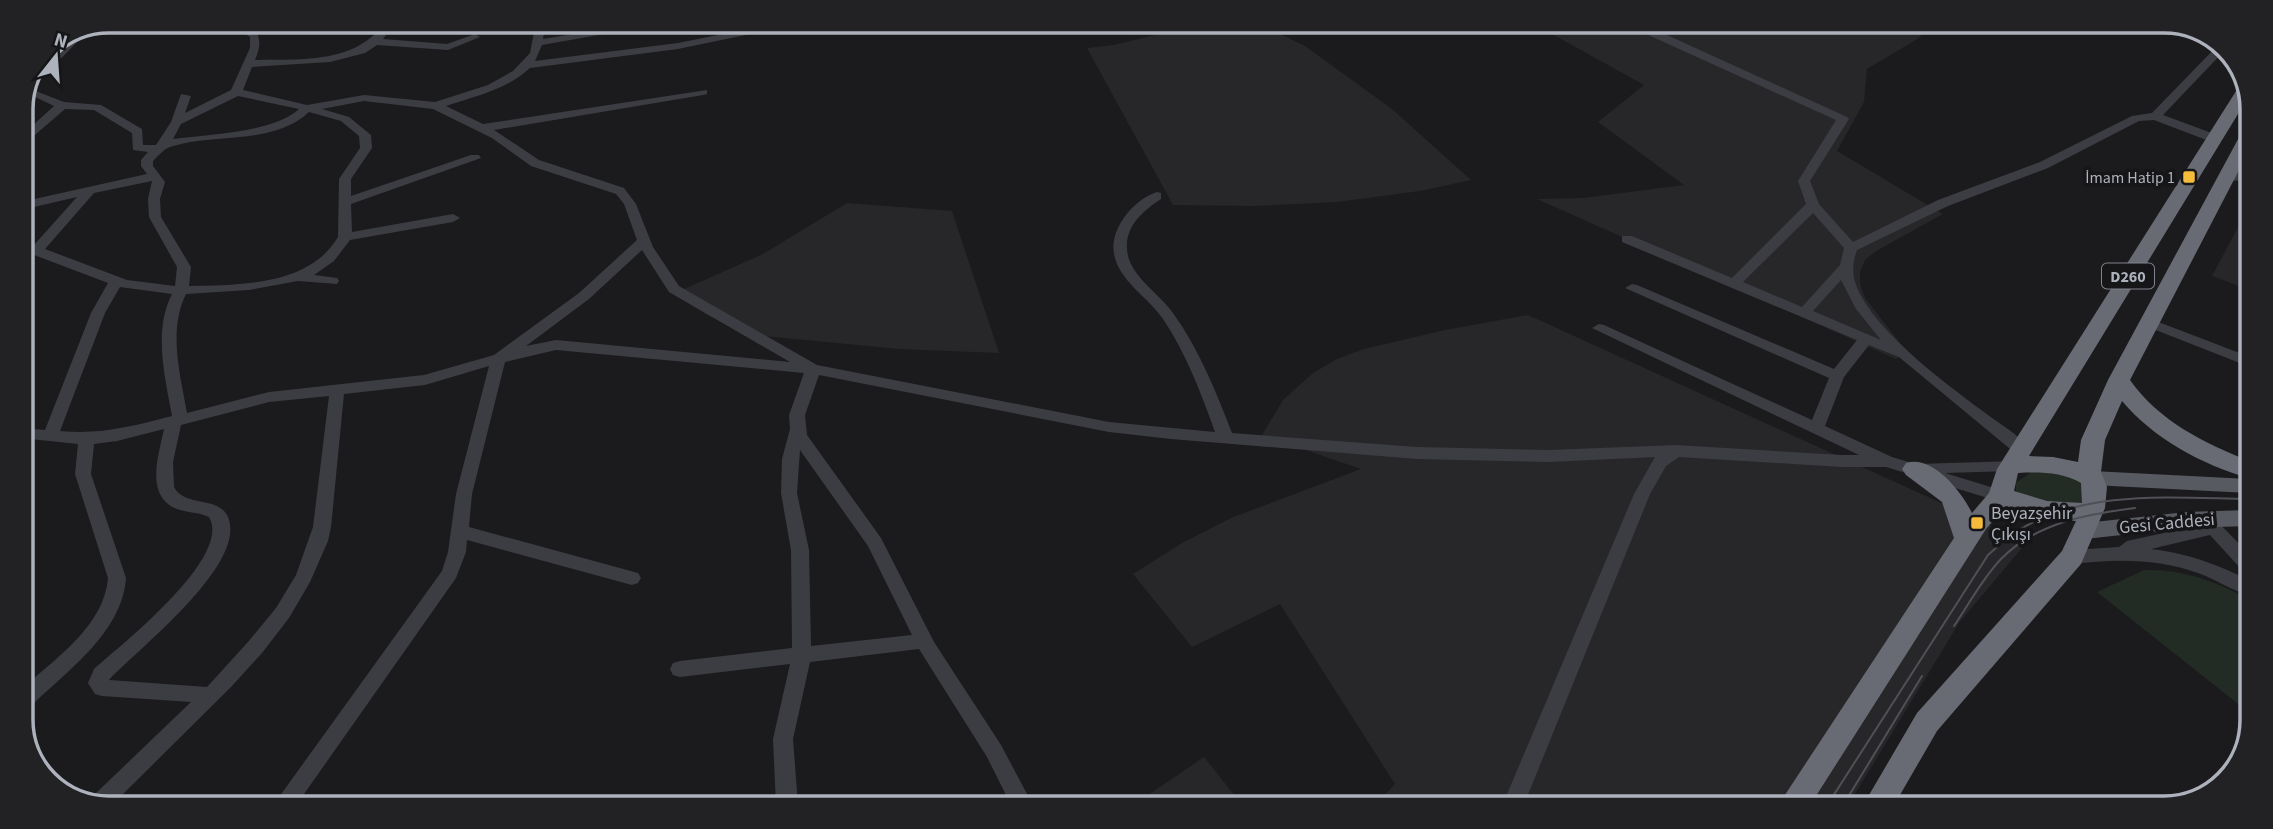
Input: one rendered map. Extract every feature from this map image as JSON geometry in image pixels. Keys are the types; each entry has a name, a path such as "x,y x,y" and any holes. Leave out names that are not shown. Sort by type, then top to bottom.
{"highway":[{"name":"D260","path":"2016,457 2239,99"},
{"name":"D260","path":"2090,474 2093,440 2119,380 2224,178 2240,155"},
{"path":"2119,380 2138,405 2159,423 2205,450 2240,466"},
{"path":"1799,796 1967,539 2001,496 2005,475 2016,457 2090,474 2095,494 2088,522 2072,557 1927,722 1883,796"},
{"path":"1914,469 1946,489 1955,500 1967,539"},
{"path":"2001,496 2088,522"}],"main road":[{"name":"Gesi Caddesi","path":"2090,474 2240,485"},
{"name":"Gesi Caddesi","path":"2088,522 2209,524 2240,519"}],"street":[{"path":"236,92 255,48 254,33"},
{"path":"374,43 382,33"},
{"path":"527,65 538,43 538,33"},
{"path":"538,43 599,33"},
{"path":"718,39 720,33"},
{"path":"436,106 503,80 527,65 745,33"},
{"path":"1650,33 1843,118 1804,181 1812,205 1851,248"},
{"path":"248,64 332,58 374,43 448,47 475,37"},
{"path":"39,80 70,44"},
{"path":"2155,116 2216,54"},
{"path":"177,121 236,92 345,119 367,139 364,152 345,179 345,237 328,260 297,277"},
{"path":"483,128 703,92"},
{"path":"35,95 62,105 97,107 138,132 138,148 272,128 290,122 307,108 372,97 436,106 483,128 535,163 620,191 630,204 643,242 674,289 814,369"},
{"path":"185,96 177,121 146,163 159,182 154,200 155,217 184,267 181,291 172,308 169,323 170,363 178,421 163,479 166,492 179,504 209,509 219,516 222,525 219,542 209,566 193,589 101,675 98,683 102,688 211,695"},
{"path":"33,132 62,105"},
{"path":"2016,457 1908,356 1860,306 1849,286 1846,266 1851,248 1932,208 2044,166 2136,118 2155,116 2213,138"},
{"path":"345,202 475,158"},
{"path":"33,204 156,176"},
{"path":"2224,178 2240,176"},
{"path":"37,250 89,192"},
{"path":"1157,196 1140,207 1125,228 1120,250 1122,261 1159,304 1178,332 1205,387 1226,439"},
{"path":"1734,284 1812,205"},
{"path":"345,237 453,218"},
{"path":"1628,239 1908,356"},
{"path":"290,796 417,616 444,584 454,563 464,494 498,359 584,296 643,242"},
{"path":"33,249 51,253 116,282 149,289 181,291 297,277 332,281"},
{"path":"1804,313 1846,266"},
{"path":"51,435 98,313 116,282"},
{"path":"1632,288 1837,376"},
{"path":"2148,322 2240,358"},
{"path":"1600,328 1886,461 2001,496"},
{"path":"1816,430 1837,376 1866,338"},
{"path":"33,434 86,439 117,436 256,399 425,380 539,346 556,345 814,369 1109,427 1226,439 1378,451 1494,456 1676,451 1886,461"},
{"path":"786,796 783,739 802,655 800,550 789,493 790,459 797,429 797,415 814,369"},
{"path":"108,796 211,695 274,622 299,585 313,557 322,528 337,388"},
{"path":"797,429 803,443 823,466 875,543 925,641 994,751 1016,796"},
{"path":"33,691 97,628 110,611 117,594 117,578 83,474 86,439"},
{"path":"1517,796 1642,494 1660,462 1676,451"},
{"path":"1914,469 2016,457"},
{"path":"2072,557 2107,552 2209,524 2240,557"},
{"path":"459,531 632,578"},
{"path":"2107,552 2160,555 2206,568 2240,583"},
{"path":"680,669 925,641"}],"shaded area":[{"path":"1163,33 1282,35 1305,46 1392,109 1471,180 1420,191 1337,202 1254,206 1173,205 1087,48 1114,45"},
{"path":"1550,33 1923,33 1919,38 1867,69 1864,102 1837,151 1943,214 1876,251 1865,260 1860,272 1860,284 1865,298 1908,353 1896,359 1537,199 1583,198 1684,185 1598,122 1644,85"},
{"path":"847,203 952,211 999,353 899,349 764,336 709,316 673,294 763,254"},
{"path":"2240,224 2240,286 2212,276"},
{"path":"1528,315 2027,542 1959,623 1854,796 1384,796 1395,784 1280,604 1192,647 1133,574 1182,543 1231,518 1361,469 1262,435 1283,400 1313,373 1337,359 1364,349 1445,330"},
{"path":"2031,472 2051,472 2083,481 2085,506 2077,511 2016,493 2016,483"},
{"path":"2144,570 2158,570 2198,577 2240,595 2240,705 2097,592"},
{"path":"1204,757 1235,796 1147,796"}],"tram line":[{"path":"1833,796 1988,555 2013,533 2071,508 2100,502 2160,498 2240,499"},
{"path":"1954,626 1994,567 2030,537 2081,517 2135,508"},
{"path":"1849,796 1922,676"}],"place":[{"name":"İmam Hatip 1","path":"2189,177"},
{"name":"Beyazşehir Çıkışı","path":"1977,523"}]}
